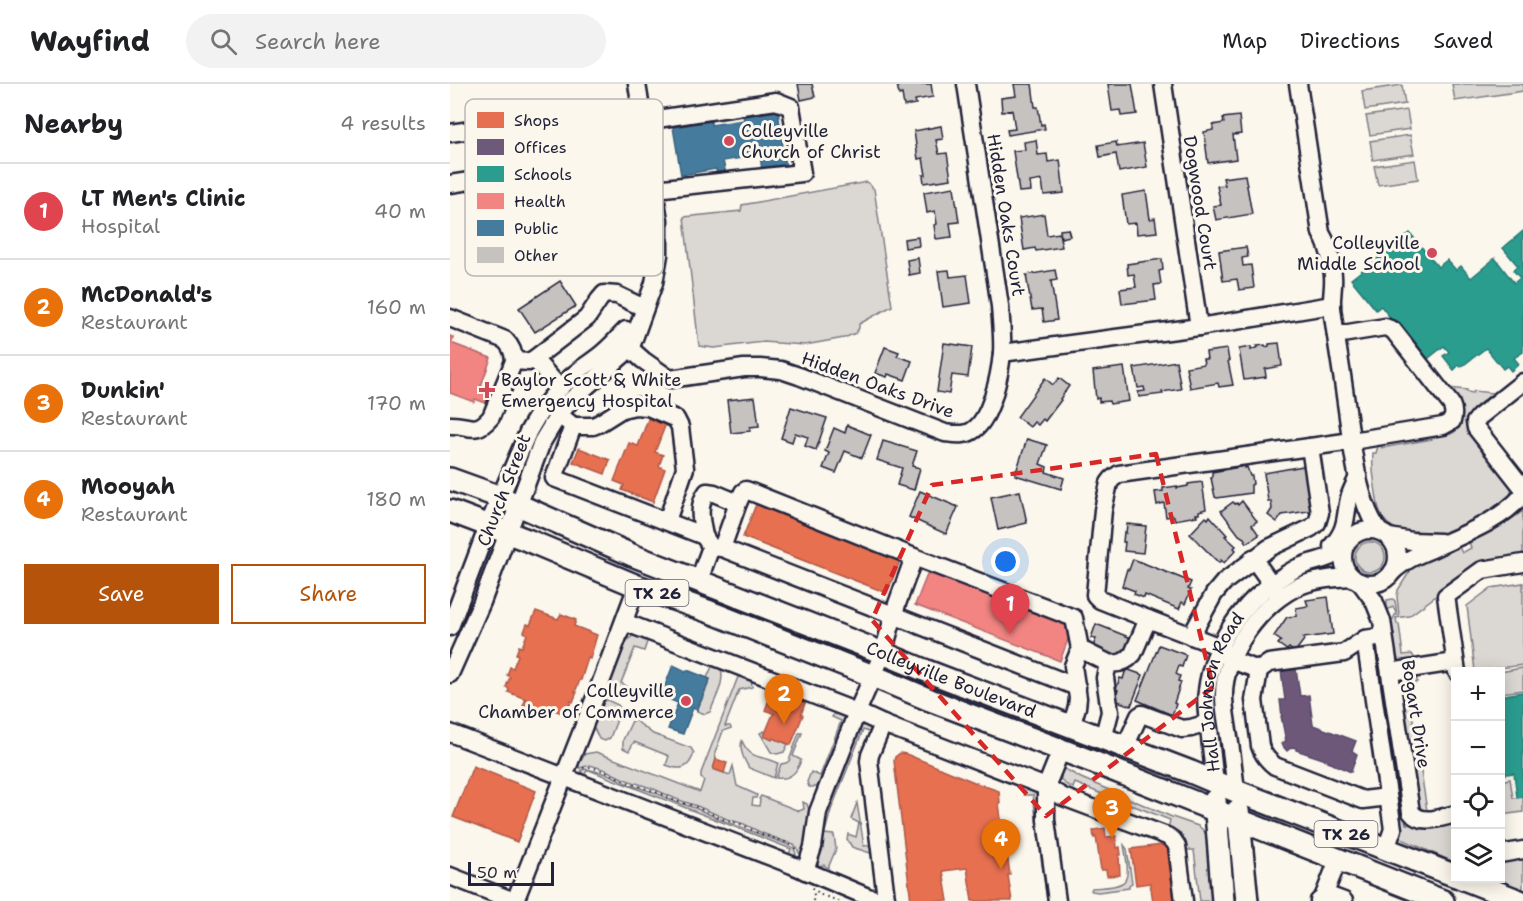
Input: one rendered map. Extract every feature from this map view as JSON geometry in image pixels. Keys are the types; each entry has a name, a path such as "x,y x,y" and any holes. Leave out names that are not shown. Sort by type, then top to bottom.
{"main road":[{"name":"Colleyville Boulevard","path":"450,479 509,501 632,555 924,670 1191,771 1215,783 1451,874"},
{"name":"Colleyville Boulevard","path":"450,511 1443,901"},
{"name":"Hall Johnson Road","path":"1215,783 1215,811 1223,901"},
{"name":"Hall Johnson Road","path":"1236,791 1247,901"},
{"path":"1472,883 1520,901"}],"street":[{"name":"Church Street","path":"637,84 640,99"},
{"name":"Hidden Oaks Court","path":"966,84 1000,306 1002,353"},
{"name":"Dogwood Court","path":"1163,84 1199,327"},
{"path":"1298,84 1321,233 1317,246 1325,293 1332,305 1358,476 1370,516 1393,542 1397,554 1397,560 1390,575"},
{"path":"663,118 776,101 791,107 802,173 663,188"},
{"path":"450,133 465,131"},
{"path":"450,184 465,182"},
{"name":"Church Street","path":"552,409 561,388 575,374 606,350 623,343 632,344 655,276"},
{"path":"514,361 529,362 586,318 604,294 617,295 644,310"},
{"path":"1002,353 1199,327 1332,305"},
{"path":"450,318 505,340 513,351 514,361 491,417 482,426 470,428 450,425"},
{"path":"1259,670 1231,660 1220,647 1100,600 1095,595 1103,510 1108,483 1119,474 1352,441 1443,426 1452,421 1454,410 1451,404 1393,330 1385,327 1336,335"},
{"name":"Church Street","path":"450,674 482,602 508,534 509,501 528,432 552,409 572,399 612,364 623,343"},
{"name":"Hidden Oaks Drive","path":"623,343 670,379 744,368 781,370 945,433 956,435 972,431 986,415 999,375 1002,353"},
{"path":"534,358 561,388"},
{"path":"1523,382 1475,422 1476,428 1523,488"},
{"path":"552,409 573,426 592,426 622,409 635,406 648,407 676,419 680,426 686,468 667,521"},
{"path":"573,426 554,478 667,521 712,544 1077,687"},
{"path":"1191,636 1219,587 1253,558 1275,544 1311,528 1319,518 1310,447"},
{"path":"1358,476 1357,511 1350,539 1342,554 1343,564 1356,580 1374,584 1390,575 1410,558 1474,530 1497,517 1523,495"},
{"path":"1304,565 1329,549 1338,538 1345,526 1350,495 1358,476"},
{"path":"700,581 712,544 738,503 742,492 746,490 1074,618 1080,650 1073,666 1078,698 1071,726"},
{"path":"712,544 700,514 704,496 707,492 714,493 738,503"},
{"name":"Church Street","path":"450,627 488,526 509,501"},
{"path":"1350,539 1370,529 1412,541 1444,542"},
{"name":"Hall Johnson Road","path":"1215,783 1206,693 1214,660 1229,629 1244,609 1276,591 1304,565 1323,561 1338,553 1350,539"},
{"path":"805,872 813,847 818,813 857,712 883,653 914,557"},
{"path":"1253,558 1276,591"},
{"path":"1456,667 1446,596 1482,570 1523,563"},
{"name":"Bogart Drive","path":"1383,629 1384,585 1390,575"},
{"name":"Hall Johnson Road","path":"1276,591 1292,590 1328,579 1356,580"},
{"name":"Bogart Drive","path":"1356,580 1374,601 1383,629 1411,812 1414,817 1424,820 1451,815"},
{"path":"450,876 514,901 564,778 637,586"},
{"name":"Hall Johnson Road","path":"1236,791 1224,684 1231,660 1276,591"},
{"path":"1080,650 1108,663 1120,663 1133,654 1148,619"},
{"path":"624,622 1046,787 1063,797 1167,836 1177,846 1184,901"},
{"path":"1383,629 1344,652 1269,663 1263,666 1259,670 1254,700 1260,746 1269,762 1363,800 1388,797"},
{"path":"1365,639 1392,829 1386,849"},
{"path":"1103,738 1110,712 1105,678 1108,663"},
{"path":"1390,672 1451,667"},
{"path":"1125,747 1142,714 1182,729 1208,723"},
{"path":"450,733 868,897 887,899 869,761 883,724"},
{"path":"1057,901 1046,820 1046,787 1061,750"},
{"path":"1505,853 1523,850"},
{"path":"1338,860 1322,897 1344,901"}],"path":[{"path":"813,901 812,889 815,888 818,894 839,901"}],"highlighted area":[{"path":"1156,454 1213,687 1046,816 872,620 932,485"}],"shaded area":[{"path":"1452,84 1523,84 1523,91 1455,101"},
{"path":"1402,85 1405,104 1365,110 1362,91"},
{"path":"1407,110 1410,129 1370,135 1366,116"},
{"path":"1410,135 1414,154 1373,160 1370,141"},
{"path":"1415,160 1418,179 1378,185 1374,166"},
{"path":"867,182 874,189 892,306 859,324 856,333 844,338 805,345 763,342 714,348 699,346 684,217 741,211 742,205"},
{"path":"1448,388 1473,393 1474,391 1493,393 1474,409 1467,425 1469,432 1512,487 1507,499 1479,517 1441,533 1419,537 1399,530 1382,517 1374,478 1373,453 1376,453 1378,446 1382,448 1432,439 1455,432 1459,427 1459,414"},
{"path":"1523,511 1523,556 1479,564 1409,616 1396,618 1399,624 1403,655 1412,654 1414,657 1412,661 1399,660 1392,644 1389,621 1396,613 1393,607 1387,610 1387,600 1395,601 1397,615 1399,615 1398,590 1415,563 1459,547 1462,553 1471,548 1469,542 1503,525"},
{"path":"1370,542 1376,543 1384,551 1384,563 1376,571 1370,572 1364,571 1356,563 1355,557 1356,551 1364,543"},
{"path":"1523,583 1523,665 1475,667 1467,606 1491,588"},
{"path":"634,635 648,639 644,651 635,648 621,683 628,687 625,693 612,688 609,683 624,643"},
{"path":"1372,645 1377,645 1379,649 1406,824 1425,827 1451,824 1451,861 1400,838"},
{"path":"713,664 721,669 722,680 710,712 705,714 697,711 710,680 707,678"},
{"path":"1523,668 1523,690 1505,692 1505,671"},
{"path":"741,675 751,680 752,687 739,690 725,726 731,728 723,731 715,753 716,760 713,769 730,775 733,766 737,786 757,795 753,798 752,805 759,806 761,796 799,811 804,809 803,802 807,804 810,813 803,853 799,853 794,845 606,770 590,765 580,768 578,765 585,754 596,752 700,792 704,780 701,778 701,773 738,677"},
{"path":"1413,675 1417,682 1408,686 1427,811 1423,811 1417,804 1399,689 1403,679"},
{"path":"607,700 621,709 610,738 605,741 599,739 593,726 601,703"},
{"path":"837,712 843,715 845,721 821,782 816,787 809,787 807,782 811,772 820,776 841,721 832,717"},
{"path":"632,721 636,721 653,734 691,748 694,753 690,762 684,767 676,768 666,765 669,756 634,742 629,751 623,748 623,740"},
{"path":"863,724 873,727 872,733 863,730 831,810 825,832 823,832 826,814 859,728"},
{"path":"766,732 764,736 788,744 784,752 777,754 771,752 760,733"},
{"path":"799,733 802,733 793,756 801,760 797,769 789,777 776,778 781,764 789,761"},
{"path":"742,741 753,755 778,763 774,778 749,768 742,751"},
{"path":"587,769 611,775 628,784 786,844 794,848 796,854 791,859 788,857 791,849 589,770 584,777 581,770"},
{"path":"1065,769 1081,778 1202,829 1207,835 1210,853 1212,901 1200,901 1194,850 1186,850 1168,829 1170,820 1124,802 1120,810 1111,807 1114,799 1075,783 1073,788 1065,784 1061,780 1061,772"},
{"path":"1510,779 1513,798 1523,797 1523,812 1505,814 1505,780"},
{"path":"1028,789 1035,791 1037,796 1049,901 1047,901 1033,795 1024,795"},
{"path":"857,803 864,846 873,845 870,853 852,847 847,839 848,834 856,837 859,823 851,819"},
{"path":"823,834 834,835 836,849 828,868 824,865 819,866 817,862"},
{"path":"1124,845 1127,849 1132,883 1129,888 1092,891 1092,888 1115,886 1125,880 1127,871"},
{"path":"1523,858 1523,891 1502,883 1505,883 1505,860"}],"building: Shops":[{"path":"650,414 667,421 655,452 663,455 659,466 665,469 653,502 622,490 624,485 614,481 629,443 638,446"},
{"path":"579,448 610,460 605,474 573,462"},
{"path":"757,502 901,558 887,593 743,537"},
{"path":"536,611 558,619 561,614 569,617 576,620 574,626 597,635 573,702 571,701 568,711 562,713 544,706 542,712 523,705 526,699 508,692 509,689 506,687 510,677 507,675 510,667 513,668 519,646 522,647 527,634 524,632 527,624 530,625"},
{"path":"774,687 806,700 801,715 803,715 791,745 764,736 775,714 765,710"},
{"path":"900,753 999,791 1012,901 972,901 967,868 943,871 948,901 911,901 894,761"},
{"path":"716,759 727,763 724,773 713,769"},
{"path":"473,766 536,791 517,842 453,817"},
{"path":"1105,828 1106,837 1116,836 1117,848 1120,847 1120,875 1107,876 1106,870 1101,870 1093,830"},
{"path":"1169,844 1178,901 1153,901 1150,883 1136,885 1131,849"}],"building: Offices":[{"path":"1296,669 1300,696 1309,695 1313,725 1356,741 1352,751 1357,754 1351,772 1329,761 1296,750 1296,748 1292,747 1287,751 1281,744 1286,741 1281,716 1280,700 1285,700 1281,671"}],"building: Schools":[{"path":"1523,231 1523,352 1514,358 1519,364 1511,371 1507,366 1503,369 1486,348 1454,370 1443,356 1449,352 1444,346 1424,362 1381,306 1376,310 1351,279 1410,233 1438,267 1447,260 1456,270 1461,266 1471,278 1495,258 1514,283 1520,278 1513,270 1518,266 1503,248"},
{"path":"1523,692 1523,797 1517,798 1514,773 1505,774 1505,695"}],"building: Health":[{"path":"450,336 454,338 451,343 491,358 481,386 496,392 491,405 475,399 474,402 450,393"},
{"path":"929,570 1073,626 1060,661 915,605"}],"building: Public":[{"name":"Colleyville Church of Christ","path":"778,111 786,168 762,171 760,155 723,161 726,174 717,176 716,169 681,175 673,127 711,121 711,125 744,120 743,116"},
{"name":"Colleyville Chamber of Commerce","path":"673,665 686,671 685,673 687,670 710,679 697,710 693,708 683,734 668,729 678,703 661,696"}],"building: Other":[{"path":"798,84 812,84 815,97 801,100"},
{"path":"897,84 931,84 933,97 915,100 916,104 904,106"},
{"path":"1014,84 1032,84 1035,107 1038,107 1041,125 1044,124 1045,129 1008,135 1007,130 1015,129 1012,110 1002,112 1001,98 1016,96"},
{"path":"1108,84 1132,84 1137,114 1121,116 1120,110 1112,111"},
{"path":"1239,116 1241,134 1233,135 1236,159 1208,163 1204,132 1213,130 1213,125 1224,123 1223,118"},
{"path":"941,126 943,139 936,140 939,154 947,153 951,179 924,183 923,175 926,175 923,158 918,159 914,131"},
{"path":"1036,140 1038,155 1047,154 1048,162 1060,160 1064,193 1044,195 1042,180 1030,182 1031,191 1019,192 1013,151 1025,150 1024,142"},
{"path":"1116,142 1117,147 1143,143 1147,167 1119,172 1116,154 1100,157 1098,145"},
{"path":"1245,175 1252,214 1216,220 1213,206 1221,205 1217,186 1225,185 1223,178"},
{"path":"954,187 959,222 950,223 952,237 936,239 935,211 927,213 924,192"},
{"path":"1146,191 1150,219 1155,218 1157,232 1137,234 1136,223 1126,224 1122,195"},
{"path":"1044,214 1047,235 1059,233 1062,247 1036,251 1035,248 1024,250 1019,218"},
{"path":"1068,229 1070,236 1061,238 1060,230"},
{"path":"918,237 919,246 905,248 904,239"},
{"path":"1246,247 1248,257 1242,258 1243,266 1251,265 1254,288 1239,290 1237,279 1223,281 1219,251"},
{"path":"918,258 920,273 909,275 907,260"},
{"path":"1162,259 1163,270 1159,271 1161,284 1154,285 1156,300 1122,304 1120,289 1136,287 1134,274 1128,275 1127,264"},
{"path":"949,270 950,277 967,275 971,303 943,307 938,271"},
{"path":"1055,270 1057,280 1051,281 1057,320 1044,322 1042,309 1032,310 1026,275"},
{"path":"560,281 576,306 535,332 519,308"},
{"path":"944,343 972,347 968,377 952,375 949,394 937,392"},
{"path":"1279,343 1282,366 1265,369 1266,377 1244,380 1239,349 1251,347 1251,350 1257,346 1265,345 1266,347 1269,344"},
{"path":"885,347 899,352 897,356 912,361 905,380 888,374 887,377 875,373"},
{"path":"1227,349 1233,385 1219,387 1218,383 1190,388 1186,367 1204,364 1203,359 1207,359 1206,352"},
{"path":"1176,361 1181,389 1139,397 1138,392 1145,391 1144,387 1138,388 1134,368"},
{"path":"1124,367 1129,401 1110,404 1109,401 1099,402 1099,398 1096,399 1093,371"},
{"path":"1045,378 1053,385 1059,378 1069,386 1045,421 1043,419 1038,425 1034,422 1030,427 1017,417"},
{"path":"755,397 759,426 750,427 750,431 731,433 727,400"},
{"path":"791,407 827,418 816,450 805,446 808,437 795,433 792,442 781,438"},
{"path":"847,425 871,435 862,458 845,451 836,473 823,468 829,453 825,451 834,428 845,433"},
{"path":"1027,439 1047,445 1040,464 1047,467 1046,472 1064,478 1061,489 1015,475"},
{"path":"883,441 917,451 912,466 920,468 914,490 897,485 902,468 877,460"},
{"path":"1309,465 1312,514 1308,511 1282,515 1277,522 1268,515 1272,509 1271,501 1268,501 1264,473"},
{"path":"1245,466 1252,476 1251,493 1215,497 1212,472"},
{"path":"1202,482 1206,509 1199,511 1197,516 1175,520 1174,516 1166,517 1164,503 1157,505 1155,492 1163,491 1163,488 1177,486 1177,488"},
{"path":"920,491 958,507 946,534 909,517"},
{"path":"1020,491 1027,523 998,530 991,497"},
{"path":"1242,501 1257,521 1252,525 1259,535 1247,543 1221,511 1233,502 1238,505"},
{"path":"1210,516 1236,546 1234,548 1236,550 1224,563 1221,560 1219,563 1190,534 1206,517 1208,519"},
{"path":"1127,524 1146,526 1143,553 1124,551 1124,532 1126,533"},
{"path":"1133,559 1191,582 1188,589 1191,590 1185,604 1182,602 1179,609 1145,595 1144,598 1134,594 1135,591 1122,586"},
{"path":"1328,597 1333,634 1303,638 1304,640 1295,652 1278,644 1281,641 1274,636 1287,617 1297,616 1296,608 1308,606 1306,600"},
{"path":"1096,624 1131,638 1126,651 1123,650 1120,657 1112,654 1111,658 1099,654 1101,649 1093,646 1096,639 1091,638"},
{"path":"1159,645 1186,655 1182,667 1179,666 1176,674 1180,676 1178,681 1181,682 1172,715 1137,700"},
{"path":"1126,669 1143,675 1131,706 1115,700 1118,690 1116,689"}],"place":[{"name":"Colleyville Church of Christ","path":"729,141"},
{"name":"Colleyville Middle School","path":"1432,253"},
{"name":"Baylor Scott & White Emergency Hospital","path":"487,390"},
{"name":"LT Men's Clinic","path":"1010,634"},
{"name":"Colleyville Chamber of Commerce","path":"686,701"},
{"name":"McDonald's","path":"784,724"},
{"name":"Dunkin'","path":"1112,838"},
{"name":"Mooyah","path":"1001,869"}]}
